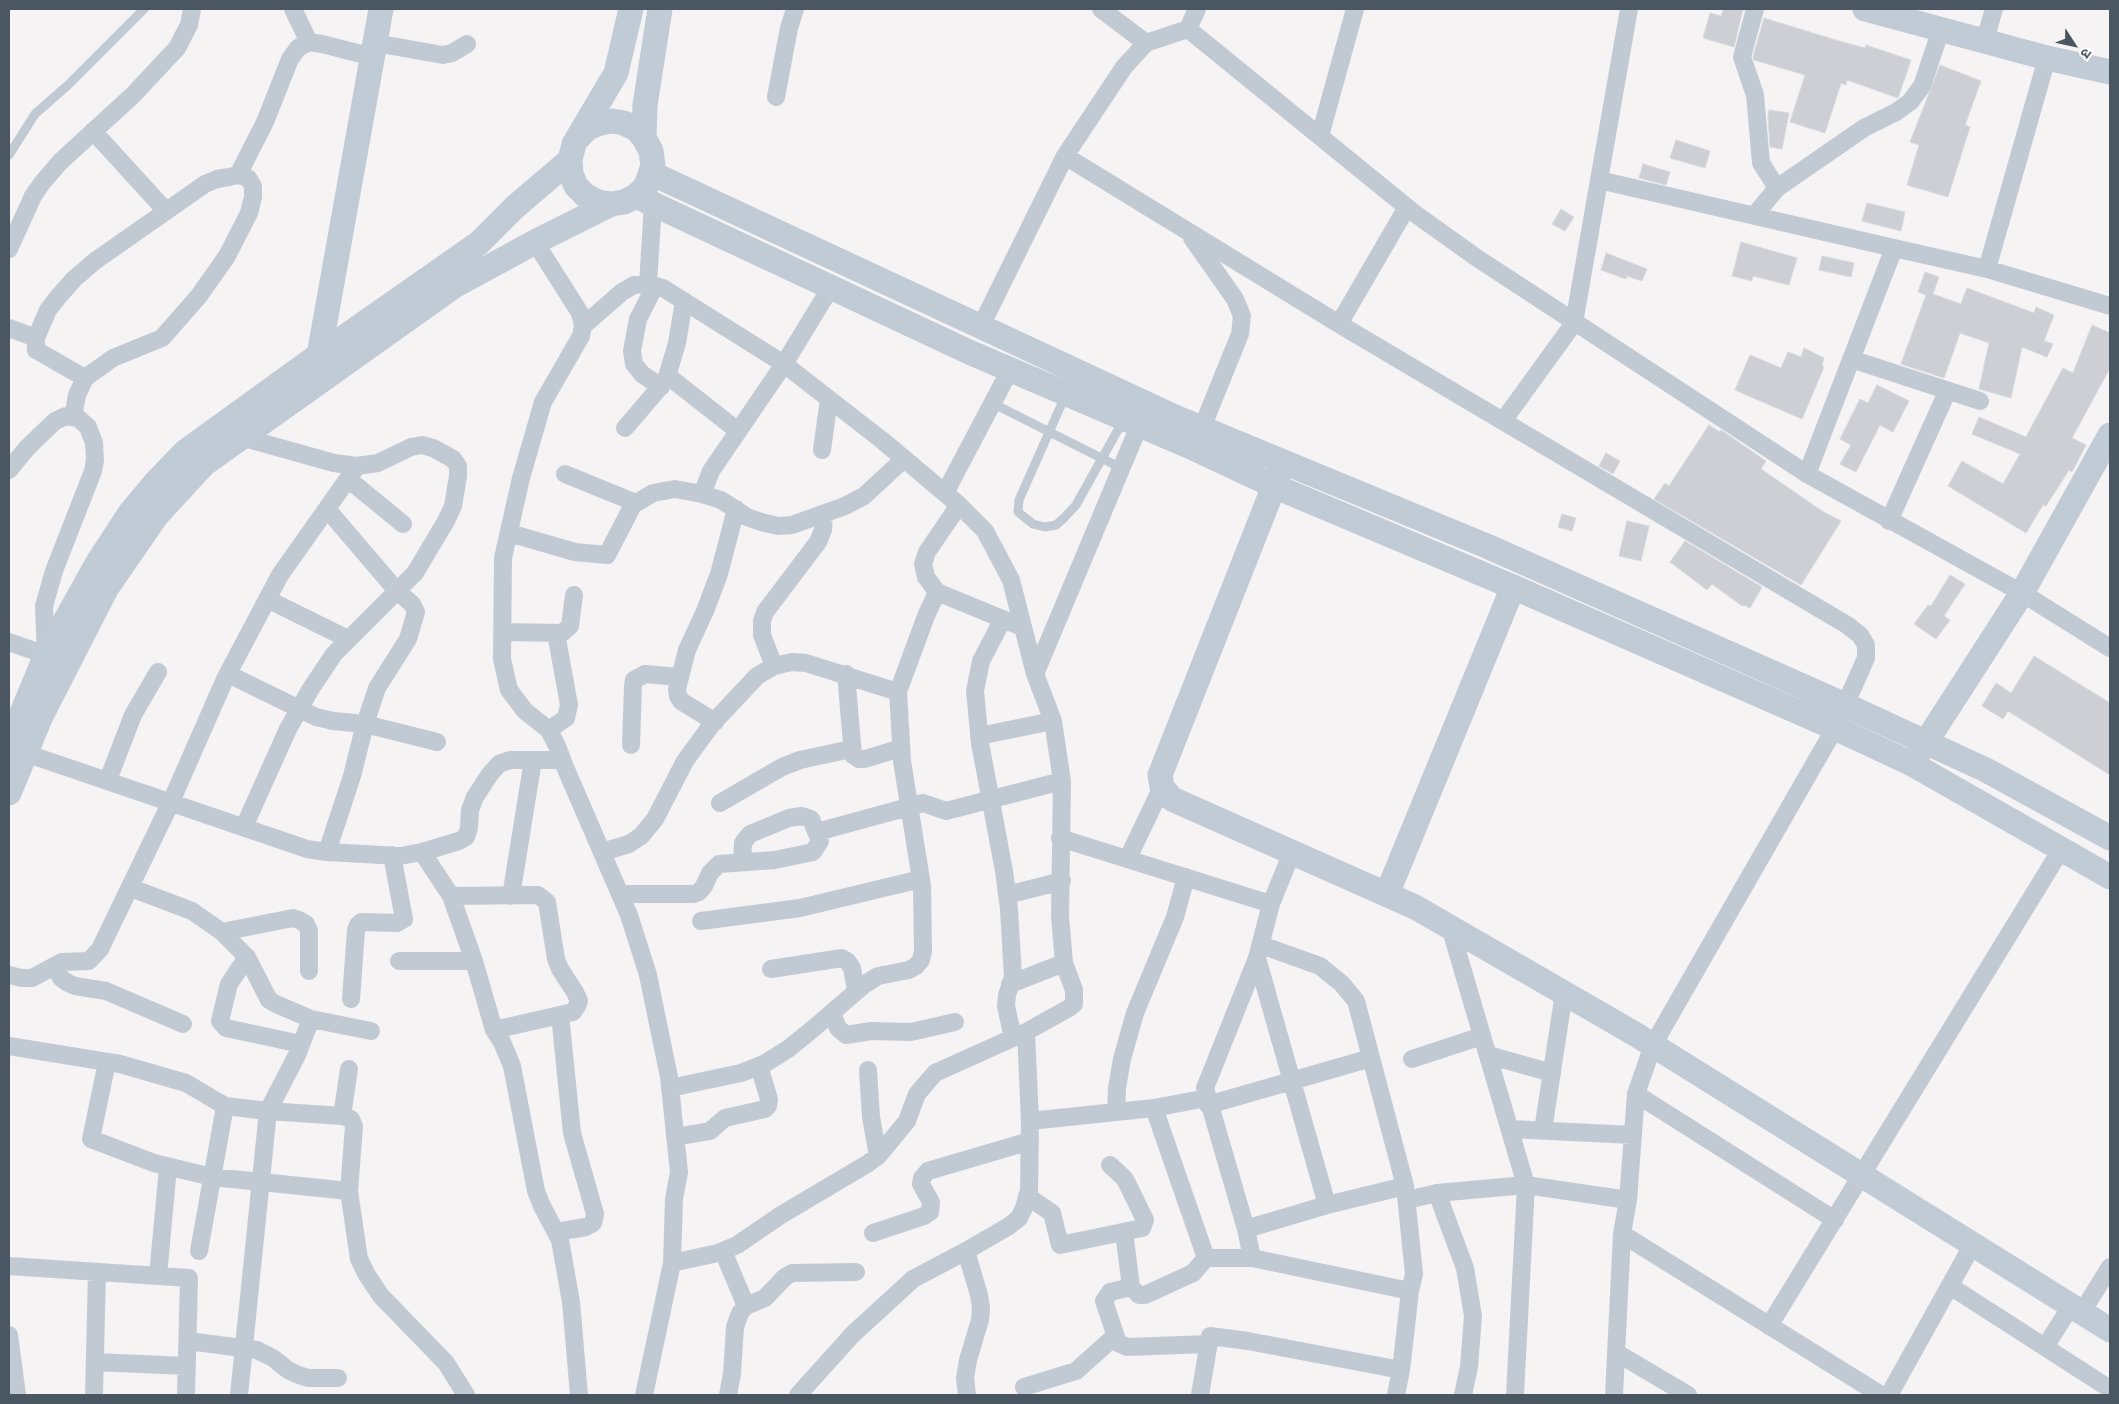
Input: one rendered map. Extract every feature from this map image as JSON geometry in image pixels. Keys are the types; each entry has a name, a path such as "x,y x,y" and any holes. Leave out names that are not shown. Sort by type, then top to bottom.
{"main road":[{"path":"319,355 381,9"},
{"path":"611,204 592,199 576,186 571,174 570,160 571,152 579,136 616,73 629,9"},
{"path":"644,138 645,105 660,9"},
{"path":"1865,9 2047,58 2110,72"},
{"path":"579,136 588,128 612,121 624,123 636,129 644,138 651,151 651,173 646,186 645,200"},
{"path":"9,793 17,748 46,655 98,562 130,513 156,482 186,452 319,355 479,243 515,207 570,160"},
{"path":"651,173 1202,428 1489,547 1844,705 1986,770 2110,838"},
{"path":"17,748 41,716 106,589 157,515 204,464 454,286 535,242 611,204 645,200 1010,370 1835,728 1912,764 2110,877"},
{"path":"1912,764 2022,593 2110,435"},
{"path":"1283,463 1160,775 1162,787 1172,799 1387,894 1450,927 1653,1045 2110,1330"},
{"path":"1387,894 1513,587"}],"street":[{"path":"9,249 33,196 42,183 60,162 133,94 177,48 189,24 192,9"},
{"path":"293,9 309,42"},
{"path":"776,97 789,28 795,9"},
{"path":"1101,9 1146,43"},
{"path":"980,326 1065,156 1124,67 1146,43 1188,30 1197,9"},
{"path":"1320,136 1355,9"},
{"path":"1504,421 1574,323 1629,9"},
{"path":"1755,9 1742,57 1755,95 1761,163 1777,188"},
{"path":"1985,40 1994,9"},
{"path":"1754,216 1777,188 1864,128 1896,112 1910,102 1922,86 1942,29"},
{"path":"1188,30 1407,207 1477,258 1807,474 2022,593 2110,648"},
{"path":"238,175 265,122 290,59 298,48 309,42 374,50 443,55 452,53 467,44"},
{"path":"1987,269 2047,58"},
{"path":"93,131 166,211"},
{"path":"1065,156 1339,324 1847,625 1860,635 1866,645 1866,658 1835,728 1653,1045 1636,1094 1628,1200 1622,1234 1614,1395"},
{"path":"73,417 77,395 85,378 113,358 162,338 198,297 227,256 249,212 253,197 253,186 248,178 238,175 217,179 205,184 95,261 74,279 48,310 36,338 36,350 85,378"},
{"path":"1599,180 1987,269 2110,306"},
{"path":"645,200 652,285 638,319 632,351 634,364 642,374 664,381 738,431"},
{"path":"1339,324 1407,207"},
{"path":"1188,232 1235,300 1242,316 1240,334 1202,428"},
{"path":"535,242 580,313 583,326 581,336 543,402 521,478 503,558 502,659 509,690 525,712 549,730 630,915 648,975 670,1088 679,1172 674,1199 672,1263 644,1395"},
{"path":"1807,474 1894,248"},
{"path":"583,326 622,292 634,285 652,285 662,288 784,364 959,505 985,531 1002,560 1010,580 1035,674 1053,721 1062,781 1060,916 1064,963 1074,990 1074,1004 1019,1035 935,1073 917,1094 907,1120 878,1156 723,1251 672,1263"},
{"path":"702,494 711,471 784,364 831,287"},
{"path":"624,428 664,381 677,343 684,301"},
{"path":"9,328 36,338"},
{"path":"1851,359 1980,401"},
{"path":"945,493 1010,370"},
{"path":"1889,521 1948,392"},
{"path":"822,450 829,399"},
{"path":"9,470 56,420 66,416 78,418 88,427 94,443 95,460 93,472 54,571 44,606 46,655 9,642"},
{"path":"1035,674 1122,468 1131,423"},
{"path":"241,437 334,463 353,472 403,524"},
{"path":"9,975 32,978 62,962 89,960 95,956 131,888 228,674 280,575 353,472 411,448 422,445 433,448 453,459 458,466 453,506 446,521 415,573 334,654 288,730 244,827"},
{"path":"508,533 575,552 608,554 624,518 636,503 653,492 675,489 721,500 761,522 778,526 792,525 824,514 864,496 904,459"},
{"path":"565,474 636,503"},
{"path":"959,505 928,552 923,564 926,577 937,592 1022,627"},
{"path":"326,509 397,591 412,604 416,612 408,639 377,688 365,724 352,776 326,852"},
{"path":"715,722 681,701 677,689 688,650 718,574 736,509"},
{"path":"774,666 762,635 762,621 766,612 818,542 823,530 824,514"},
{"path":"670,1088 741,1073 758,1066 788,1049 832,1013 856,990 878,976 908,970 916,966 921,960 923,951 921,879 901,748 898,692 926,616 937,592"},
{"path":"502,632 562,633 570,626 574,595"},
{"path":"267,599 348,639"},
{"path":"798,1395 853,1334 892,1297 913,1279 1009,1226 1018,1218 1027,1196 1030,1122 1019,1035 1006,1006 1013,977 1007,895 979,736 975,691 976,676 981,661 1002,619"},
{"path":"549,730 566,718 568,705 556,633"},
{"path":"602,852 629,844 641,836 649,827 684,761 715,722 757,676 774,666 792,662 806,662 898,692"},
{"path":"108,780 133,715 158,672"},
{"path":"228,674 299,710 333,721 365,724 437,742"},
{"path":"632,745 632,686 634,680 645,674 679,677"},
{"path":"846,674 853,755 858,759 865,759 901,748"},
{"path":"979,736 1053,721"},
{"path":"17,748 307,849 326,852 392,855 422,852 459,842 466,837 469,828 470,810 475,797 499,764 510,760 562,760"},
{"path":"720,803 800,760 851,749"},
{"path":"512,896 533,760"},
{"path":"817,832 928,804 946,811 1062,781"},
{"path":"1128,858 1162,787"},
{"path":"620,894 694,894 699,892 710,874 719,864 781,860 813,852 820,841 810,818 806,816 789,818 746,838 742,843 742,862"},
{"path":"1060,838 1272,904"},
{"path":"1769,1326 2062,848"},
{"path":"422,852 451,896 474,961 494,1030 502,1042 512,1066 536,1191 560,1240 571,1302 579,1395"},
{"path":"1252,1258 1246,1229 1205,1088 1259,952 1272,904 1292,852"},
{"path":"351,999 356,930 358,925 362,922 397,923 404,919 392,855"},
{"path":"1116,1112 1117,1088 1122,1059 1135,1013 1175,917 1186,877"},
{"path":"701,920 800,908 921,879"},
{"path":"1007,895 1062,881"},
{"path":"131,888 192,911 222,932 247,957 269,1000 310,1018 371,1031"},
{"path":"451,896 538,895 547,902 556,959 579,1001 573,1012 494,1030"},
{"path":"222,932 293,918 299,920 306,924 309,931 309,971"},
{"path":"1450,927 1526,1185 1515,1395"},
{"path":"1259,952 1320,966 1342,984 1356,1001 1406,1193 1414,1274 1410,1290 1401,1370 1396,1395"},
{"path":"1259,952 1327,1205"},
{"path":"247,957 229,984 220,1021 226,1028 301,1044"},
{"path":"771,969 842,958 852,968 856,990"},
{"path":"399,961 474,961"},
{"path":"1010,984 1064,963"},
{"path":"55,966 61,978 68,983 106,991 183,1024"},
{"path":"1543,1130 1564,993"},
{"path":"832,1013 838,1028 846,1035 871,1031 911,1032 955,1022"},
{"path":"556,1232 586,1227 592,1223 595,1214 572,1132 560,1015"},
{"path":"239,1395 268,1111 297,1056 310,1018"},
{"path":"1412,1059 1482,1036"},
{"path":"9,1046 120,1064 186,1083 225,1106 342,1116 351,1119 354,1126 349,1191 359,1259 381,1296 446,1363 466,1395"},
{"path":"1488,1055 1552,1073"},
{"path":"1030,1122 1208,1101 1371,1058"},
{"path":"107,1062 91,1139 154,1164 212,1177 349,1191"},
{"path":"676,1137 710,1132 725,1118 765,1109 768,1106 769,1099 758,1066"},
{"path":"342,1116 348,1069"},
{"path":"868,1070 871,1117 878,1156"},
{"path":"1636,1094 1835,1220"},
{"path":"199,1251 225,1106"},
{"path":"1154,1108 1206,1258"},
{"path":"1510,1129 1633,1134"},
{"path":"872,1233 924,1216 930,1212 930,1202 921,1184 922,1178 928,1171 1030,1141"},
{"path":"1027,1196 1052,1213 1060,1245 1142,1228 1145,1225 1145,1220 1124,1178 1110,1165"},
{"path":"158,1276 168,1167"},
{"path":"1246,1229 1327,1205 1406,1193 1437,1193 1526,1185 1628,1200"},
{"path":"1437,1193 1465,1268 1473,1316 1469,1367 1463,1395"},
{"path":"1124,1232 1132,1287 1139,1295 1145,1295 1193,1273 1206,1258 1252,1258 1410,1290"},
{"path":"1622,1234 1881,1395"},
{"path":"1890,1395 1973,1244"},
{"path":"723,1251 746,1306"},
{"path":"966,1251 979,1295 980,1308 980,1320 968,1360 965,1378 967,1395"},
{"path":"9,1266 189,1278 186,1395"},
{"path":"2045,1348 2110,1267"},
{"path":"94,1395 97,1272"},
{"path":"728,1395 732,1374 736,1327 740,1314 746,1306 765,1298 785,1277 792,1274 856,1272"},
{"path":"1950,1286 2110,1390"},
{"path":"1132,1287 1110,1292 1104,1301 1114,1338 1118,1344 1127,1347 1208,1344"},
{"path":"9,1335 17,1395"},
{"path":"1200,1395 1210,1336 1248,1341 1401,1370"},
{"path":"1024,1387 1076,1371 1114,1338"},
{"path":"188,1341 243,1348 265,1353 296,1374 308,1378 338,1378"},
{"path":"1616,1353 1688,1395"},
{"path":"95,1362 187,1366"}],"lane":[{"path":"9,155 35,114 68,85 144,9"},
{"path":"1066,394 1019,500 1018,512 1033,524 1045,527 1056,525 1064,518 1076,505 1102,458 1131,423"},
{"path":"992,403 1122,468"}],"building":[{"path":"1724,9 1743,9 1734,47 1703,38 1710,13 1721,16"},
{"path":"1764,18 1865,48 1866,45 1911,60 1898,98 1847,80 1846,85 1841,83 1825,133 1790,122 1805,75 1754,60 1753,57"},
{"path":"1940,65 1981,81 1965,125 1970,127 1948,197 1907,185 1919,145 1910,142"},
{"path":"1769,110 1789,113 1782,149 1770,147"},
{"path":"1676,140 1710,151 1705,168 1670,158"},
{"path":"1643,164 1670,172 1666,185 1639,178"},
{"path":"1867,203 1905,212 1901,231 1862,221"},
{"path":"1561,209 1574,217 1565,231 1552,224"},
{"path":"1741,242 1797,258 1789,285 1753,276 1752,281 1732,276"},
{"path":"1606,253 1647,269 1642,281 1627,276 1626,279 1601,270"},
{"path":"1822,256 1854,263 1851,277 1819,270"},
{"path":"1925,272 1939,277 1933,294 1961,304 1967,288 2034,313 2036,307 2054,315 2044,341 2053,344 2047,357 2022,347 2011,398 1979,389 1989,343 1960,333 1944,378 1901,364 1926,295 1918,292"},
{"path":"2092,325 2110,333 2110,368 2072,438 2086,445 2072,472 2069,470 2046,506 2043,505 2026,533 1948,486 1962,461 2003,484 2020,454 1972,434 1979,417 2026,437 2063,368 2073,373"},
{"path":"1804,348 1824,358 1822,366 1824,367 1802,419 1735,390 1750,355 1781,368 1788,352 1801,357"},
{"path":"1877,385 1909,401 1893,432 1880,425 1856,472 1840,464 1851,445 1840,439 1860,399 1868,403"},
{"path":"1709,425 1720,432 1721,430 1766,461 1761,469 1822,511 1841,521 1801,585 1654,499 1665,483 1669,486"},
{"path":"1606,453 1620,461 1613,474 1599,466"},
{"path":"1562,514 1576,518 1572,531 1558,527"},
{"path":"1627,521 1649,526 1641,561 1619,556"},
{"path":"1685,541 1762,587 1750,608 1742,606 1712,584 1707,590 1670,562"},
{"path":"1950,575 1965,584 1944,616 1950,620 1936,639 1914,624 1928,605 1931,606"},
{"path":"2034,656 2110,703 2110,775 2008,711 2003,719 1982,706 1996,683 2011,693"}]}
